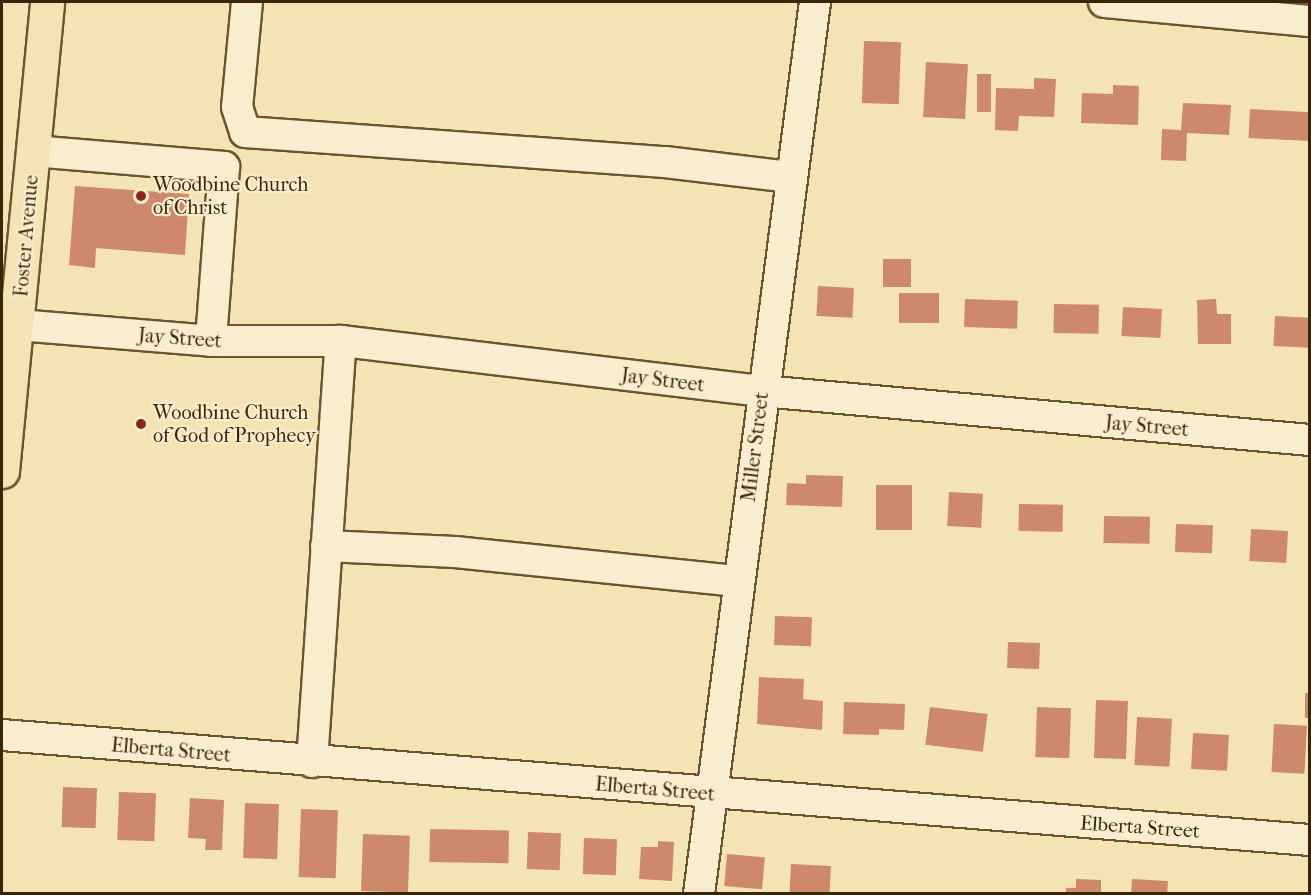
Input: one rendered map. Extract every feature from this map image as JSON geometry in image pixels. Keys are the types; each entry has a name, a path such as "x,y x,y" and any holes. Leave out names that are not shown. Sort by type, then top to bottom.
{"main road":[{"name":"Foster Avenue","path":"2,471 18,325 12,273 33,151 47,2"}],"street":[{"path":"211,341 224,167 245,132 237,107 247,2"},
{"name":"Miller Street","path":"699,894 762,392 816,2"},
{"path":"1104,2 1310,21"},
{"path":"245,132 665,162 791,177"},
{"path":"33,151 224,167"},
{"name":"Jay Street","path":"18,325 211,341 341,341 762,392 1310,440"},
{"path":"312,762 341,341"},
{"path":"326,546 522,558 738,581"},
{"name":"Elberta Street","path":"2,735 312,762 1310,840"}],"building":[{"path":"864,41 901,42 899,104 862,103"},
{"path":"926,62 968,64 965,119 923,117"},
{"path":"977,74 991,74 991,112 977,112"},
{"path":"1034,78 1056,79 1054,117 1019,116 1018,131 995,130 996,88 1034,89"},
{"path":"1113,85 1139,86 1138,125 1081,123 1082,93 1113,94"},
{"path":"1183,103 1231,105 1229,135 1187,133 1186,161 1161,160 1162,129 1181,130"},
{"path":"1250,109 1310,112 1308,141 1248,138"},
{"path":"75,186 189,194 185,255 96,248 95,268 69,265"},
{"path":"883,259 911,259 911,287 883,287"},
{"path":"818,286 854,288 852,318 816,316"},
{"path":"899,293 939,293 939,323 899,323"},
{"path":"965,299 1018,301 1017,329 964,327"},
{"path":"1216,299 1217,314 1231,314 1231,344 1198,344 1197,300"},
{"path":"1054,304 1099,305 1098,334 1053,333"},
{"path":"1123,307 1162,309 1160,338 1121,336"},
{"path":"1275,316 1310,318 1308,348 1273,346"},
{"path":"806,475 843,476 842,507 786,505 787,483 806,484"},
{"path":"876,485 912,485 912,530 876,530"},
{"path":"949,492 983,494 981,528 947,526"},
{"path":"1019,504 1063,505 1063,532 1019,531"},
{"path":"1104,516 1150,517 1150,544 1104,543"},
{"path":"1176,524 1213,525 1212,553 1175,552"},
{"path":"1251,529 1288,531 1286,563 1249,561"},
{"path":"775,616 812,617 811,646 774,645"},
{"path":"1008,642 1040,643 1039,669 1007,668"},
{"path":"759,677 804,679 803,699 823,701 822,730 757,724"},
{"path":"1305,693 1310,693 1310,718 1305,718"},
{"path":"1096,700 1128,701 1126,759 1094,758"},
{"path":"844,702 905,704 904,730 879,729 879,735 843,734"},
{"path":"930,707 988,714 983,752 925,745"},
{"path":"1037,707 1071,708 1069,758 1035,757"},
{"path":"1137,717 1172,719 1169,767 1134,765"},
{"path":"1274,724 1307,726 1304,774 1271,772"},
{"path":"1193,733 1229,735 1227,771 1191,769"},
{"path":"63,787 97,788 96,828 62,827"},
{"path":"119,792 156,793 154,841 117,840"},
{"path":"190,798 224,800 222,850 205,850 206,839 188,838"},
{"path":"245,803 279,804 277,859 243,858"},
{"path":"301,809 338,810 336,878 299,877"},
{"path":"430,829 509,830 508,863 429,862"},
{"path":"528,832 561,833 560,870 527,869"},
{"path":"363,834 410,836 408,893 361,891"},
{"path":"584,838 617,839 616,875 583,874"},
{"path":"658,841 674,842 672,881 639,879 641,847 658,847"},
{"path":"727,854 765,857 762,889 724,886"},
{"path":"791,864 831,866 829,894 789,894"},
{"path":"1076,879 1101,880 1101,894 1066,894 1066,888 1076,888"},
{"path":"1132,879 1168,881 1167,894 1131,894"}],"place":[{"name":"Woodbine Church of Christ","path":"141,196"},
{"name":"Woodbine Church of God of Prophecy","path":"141,424"}]}
